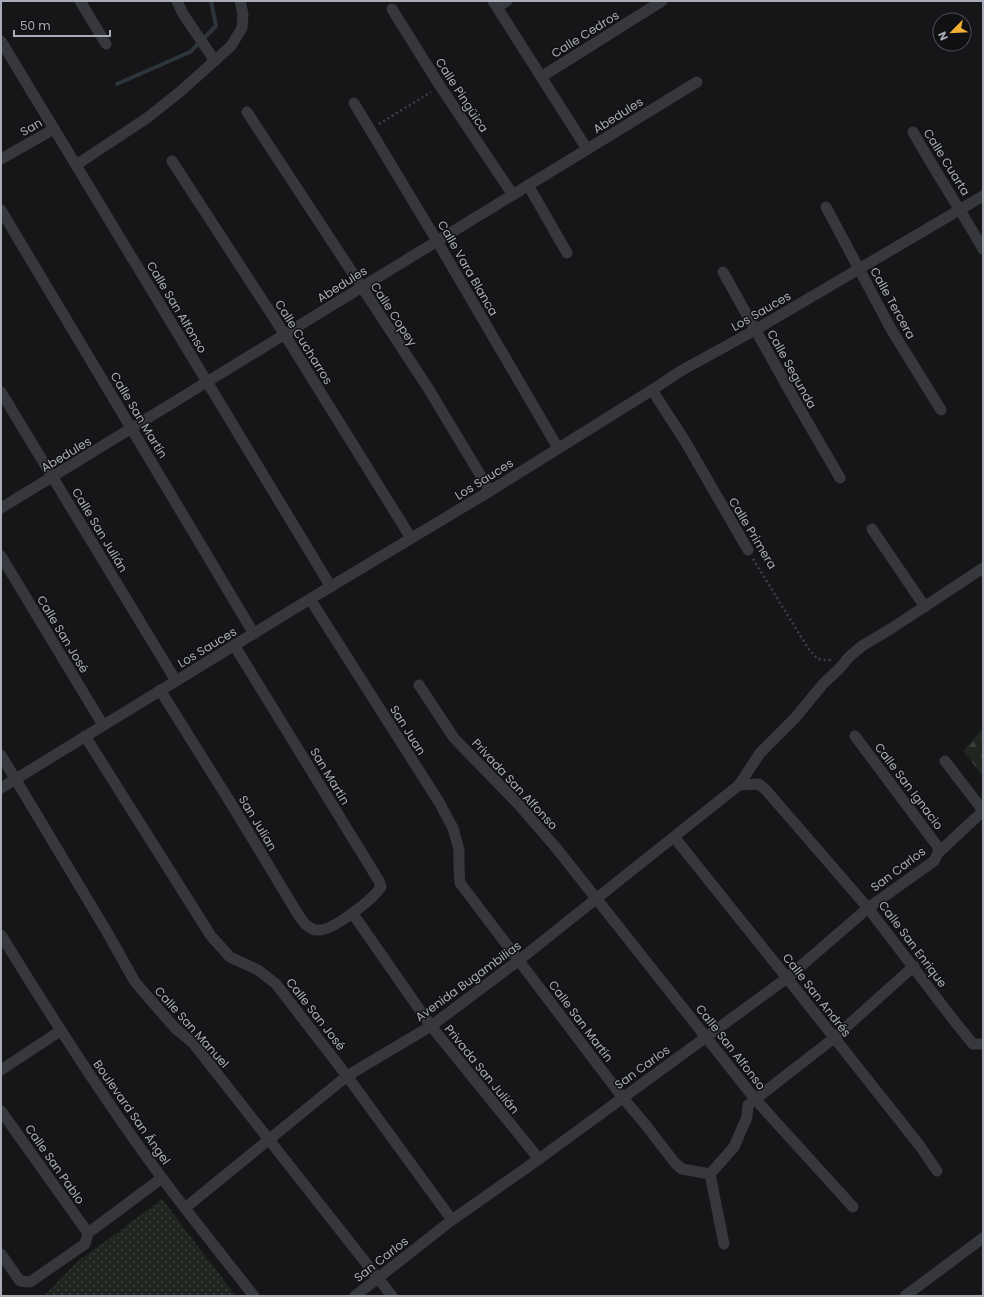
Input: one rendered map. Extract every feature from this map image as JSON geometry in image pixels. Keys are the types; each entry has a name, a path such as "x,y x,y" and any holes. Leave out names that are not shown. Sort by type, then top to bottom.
{"street":[{"path":"80,1 106,44"},
{"path":"176,1 183,14 215,61"},
{"path":"76,165 148,118 231,46 242,28 243,14 240,1"},
{"name":"Calle Cedros","path":"541,77 662,1"},
{"path":"499,3 541,77 587,149"},
{"name":"Calle Pingüica","path":"392,9 440,86 513,195"},
{"name":"Calle San Alfonso","path":"1,40 331,587"},
{"name":"Abedules","path":"1,508 697,82"},
{"name":"Calle Vara Blanca","path":"354,103 437,241 558,448"},
{"name":"Calle Copey","path":"247,112 428,388 490,491"},
{"name":"San","path":"1,159 54,128"},
{"name":"Calle Cuarta","path":"913,132 983,248"},
{"name":"Calle Cucharros","path":"172,161 285,335 411,538"},
{"path":"528,185 567,253"},
{"name":"Los Sauces","path":"1,788 234,645 490,491 679,372 755,330 983,196"},
{"name":"Calle Tercera","path":"826,207 891,329 941,410"},
{"name":"Calle San Martín","path":"1,210 254,634"},
{"name":"Calle Segunda","path":"723,272 796,404 840,478"},
{"name":"Calle Primera","path":"652,390 685,441 748,550"},
{"name":"Calle San Julián","path":"1,392 176,681"},
{"path":"872,529 925,607"},
{"name":"Calle San José","path":"1,556 103,725"},
{"name":"Avenida Bugambilias","path":"185,1208 347,1076 431,1026 518,961 739,785 760,753 795,718 823,684 849,657 862,646 925,607 983,568"},
{"name":"San Juan","path":"310,599 439,802 453,828 460,850 460,883"},
{"name":"San Martín","path":"234,645 381,887 377,893 352,914"},
{"name":"Privada San Alfonso","path":"419,685 454,738 524,811 596,898"},
{"name":"San Julian","path":"160,690 232,804 296,911 307,926 318,930 328,928 352,914"},
{"name":"Calle San José","path":"85,736 211,936 230,956 258,970 276,984 347,1076 452,1220"},
{"name":"Calle San Ignacio","path":"855,736 938,847 938,853"},
{"name":"Calle San Manuel","path":"1,755 107,932 135,982 175,1028 193,1044 392,1296"},
{"name":"San Carlos","path":"355,1296 452,1220 539,1159 787,978 868,908 934,860 938,853 982,812 981,808 945,761"},
{"name":"Calle San Enrique","path":"739,785 758,784 766,790 868,908 914,966 952,1018 978,1044"},
{"name":"Calle San Andrés","path":"674,837 920,1146 937,1171"},
{"name":"Calle San Martín","path":"460,883 623,1098 675,1163 682,1169 710,1174"},
{"name":"Calle San Alfonso","path":"596,898 755,1099 853,1207"},
{"name":"Privada San Julián","path":"352,914 431,1026 539,1159"},
{"name":"Boulevard San Ángel","path":"1,935 60,1031 99,1090 162,1178 254,1296"},
{"path":"724,1244 710,1174 734,1147 747,1117 748,1105 834,1038 914,966"},
{"path":"1,1070 60,1031"},
{"name":"Calle San Pablo","path":"1,1111 88,1233"},
{"path":"1,1254 20,1281 30,1282 86,1244 88,1233 162,1178"},
{"path":"905,1296 983,1238"}],"path":[{"path":"370,129 440,86"},
{"name":"Calle Primera","path":"748,550 815,657 821,660 849,657"}],"green space":[{"path":"983,728 983,776 963,751"},
{"path":"162,1199 236,1296 44,1296 76,1263"}],"waterway":[{"path":"117,84 190,52 216,26 211,1"}]}
